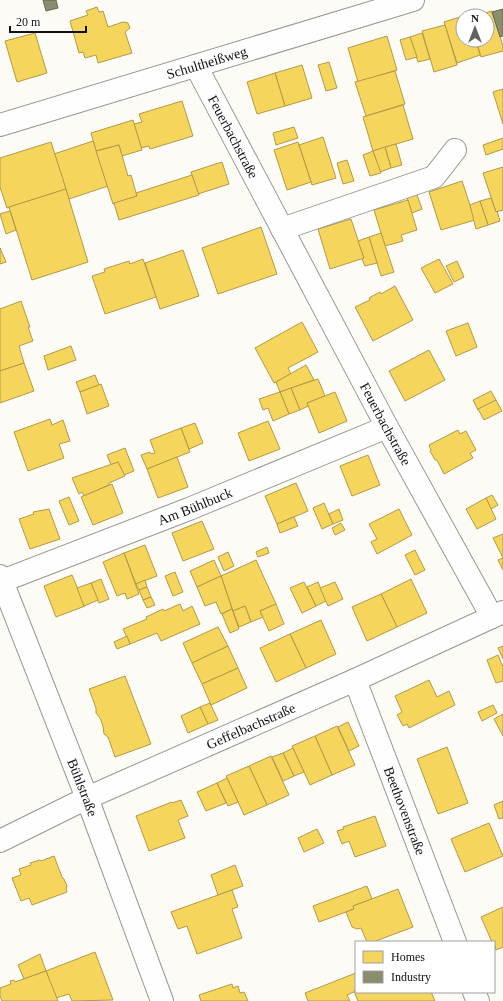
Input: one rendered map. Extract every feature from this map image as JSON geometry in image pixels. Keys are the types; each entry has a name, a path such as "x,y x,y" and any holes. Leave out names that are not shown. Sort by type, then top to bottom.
{"street":[{"name":"Schultheißweg","path":"0,125 413,0"},
{"name":"Feuerbachstraße","path":"196,66 387,427 498,615"},
{"path":"282,229 434,177 455,150"},
{"name":"Am Bühlbuck","path":"1,578 188,509 387,427"},
{"name":"Bühlstraße","path":"1,578 87,798 162,1001"},
{"name":"Geffelbachstraße","path":"0,841 87,798 355,680 498,615"},
{"name":"Beethovenstraße","path":"355,680 455,941"}],"building: Homes":[{"path":"97,7 99,12 103,11 108,27 123,22 128,23 130,28 125,32 132,53 98,63 96,55 85,58 83,52 79,53 70,21 88,15 86,11"},
{"path":"455,19 455,48 478,48 480,55 457,63 444,22"},
{"path":"495,21 503,46 503,51 481,57 478,48 495,48"},
{"path":"445,25 457,65 434,72 422,31"},
{"path":"35,33 47,73 17,82 5,41"},
{"path":"422,33 430,59 418,62 410,37"},
{"path":"387,36 397,70 358,82 348,48"},
{"path":"410,37 417,57 406,60 400,40"},
{"path":"329,62 337,88 326,91 318,65"},
{"path":"302,65 312,98 285,106 275,73"},
{"path":"395,71 405,104 366,116 355,82"},
{"path":"275,73 285,106 257,114 247,82"},
{"path":"503,89 503,124 493,92"},
{"path":"182,101 193,136 150,149 149,146 141,148 134,124 142,122 139,114"},
{"path":"403,105 413,139 373,151 363,117"},
{"path":"133,120 142,150 122,156 119,145 96,151 91,133"},
{"path":"294,127 298,138 276,145 273,133"},
{"path":"323,137 336,178 312,185 299,145"},
{"path":"503,138 503,149 486,155 483,145"},
{"path":"93,141 108,186 69,199 54,154"},
{"path":"51,142 66,189 7,208 0,187 0,158"},
{"path":"298,142 311,182 287,190 274,150"},
{"path":"396,144 402,165 391,168 385,147"},
{"path":"119,145 128,176 131,175 137,196 113,204 96,151"},
{"path":"385,147 391,168 380,172 373,151"},
{"path":"373,151 381,173 370,176 363,155"},
{"path":"347,160 354,181 343,184 337,163"},
{"path":"222,162 229,184 198,194 191,172"},
{"path":"503,167 503,210 496,212 483,173"},
{"path":"192,175 199,195 119,220 114,203 137,196 136,193"},
{"path":"462,181 475,220 441,230 429,192"},
{"path":"66,189 88,262 32,280 9,207"},
{"path":"416,192 422,209 412,213 406,195"},
{"path":"491,198 500,221 488,225 480,201"},
{"path":"408,200 417,230 401,235 403,241 385,246 374,210"},
{"path":"480,201 488,225 476,229 470,205"},
{"path":"10,211 16,230 6,234 0,214"},
{"path":"351,219 364,258 330,269 318,229"},
{"path":"261,227 277,274 218,294 202,248"},
{"path":"381,233 394,272 381,276 369,237"},
{"path":"369,237 377,263 365,266 358,241"},
{"path":"0,248 6,262 0,264"},
{"path":"183,250 199,296 160,309 145,263"},
{"path":"143,259 156,297 105,314 92,276 105,272 104,269 129,261 130,264"},
{"path":"439,259 453,284 435,293 421,268"},
{"path":"457,261 464,277 454,282 446,266"},
{"path":"395,286 413,320 373,341 355,307 370,300 369,298 380,292 381,294"},
{"path":"21,301 33,341 19,346 24,363 0,371 0,309"},
{"path":"302,322 318,352 288,368 291,374 274,383 255,348"},
{"path":"468,323 477,347 456,356 446,331"},
{"path":"71,346 76,360 48,370 44,356"},
{"path":"429,350 445,380 405,401 389,371"},
{"path":"24,363 34,391 0,403 0,371"},
{"path":"306,365 314,380 280,392 276,382"},
{"path":"95,375 99,385 80,392 76,382"},
{"path":"318,379 325,396 307,403 308,406 300,410 291,388"},
{"path":"101,384 109,406 87,414 80,392"},
{"path":"291,388 300,410 289,414 280,392"},
{"path":"491,391 496,400 478,410 473,400"},
{"path":"280,392 289,414 273,421 268,408 263,410 259,399"},
{"path":"335,392 347,421 319,433 307,403"},
{"path":"496,400 502,411 484,420 478,409"},
{"path":"50,419 52,425 63,420 70,441 59,444 64,458 28,471 14,432"},
{"path":"268,421 280,449 249,461 238,433"},
{"path":"195,423 203,443 189,449 181,428"},
{"path":"181,428 190,452 147,469 141,455 150,452 151,454 155,453 150,440"},
{"path":"458,430 460,434 466,431 476,450 470,453 473,458 444,474 437,460 435,460 430,451 429,445"},
{"path":"125,448 134,471 124,475 118,462 111,465 107,455"},
{"path":"368,455 380,485 352,496 340,466"},
{"path":"177,457 188,487 158,498 147,469"},
{"path":"118,462 125,476 84,496 82,492 79,494 72,478"},
{"path":"296,483 308,511 277,524 265,496"},
{"path":"112,484 123,513 93,525 81,497"},
{"path":"492,495 498,505 491,509 486,498"},
{"path":"69,497 79,521 69,525 59,501"},
{"path":"486,498 496,519 477,529 466,509"},
{"path":"324,503 333,524 322,529 313,508"},
{"path":"49,509 60,539 30,549 19,519 34,514 33,512"},
{"path":"339,509 343,520 333,524 329,514"},
{"path":"399,509 412,535 377,554 371,542 377,539 369,524"},
{"path":"294,517 298,526 280,533 277,524"},
{"path":"202,521 214,549 183,561 172,533"},
{"path":"341,523 345,530 335,535 332,528"},
{"path":"503,534 503,558 493,538"},
{"path":"145,545 157,576 136,584 124,553"},
{"path":"267,547 269,553 258,557 256,552"},
{"path":"415,550 425,570 415,575 405,555"},
{"path":"228,552 234,566 224,571 218,557"},
{"path":"124,553 139,594 127,599 125,593 117,596 103,562"},
{"path":"503,558 503,570 498,560"},
{"path":"214,560 221,576 197,587 190,571"},
{"path":"256,560 276,604 260,611 263,617 251,622 245,606 233,611 221,576"},
{"path":"175,572 183,592 173,596 165,576"},
{"path":"72,575 85,606 56,617 44,586"},
{"path":"221,576 232,609 221,614 216,602 205,606 197,587"},
{"path":"101,579 109,599 99,603 91,583"},
{"path":"411,579 427,613 397,627 381,594"},
{"path":"145,580 147,587 139,590 136,584"},
{"path":"304,582 316,606 302,613 290,588"},
{"path":"318,582 326,601 316,606 307,587"},
{"path":"335,582 343,599 328,606 320,588"},
{"path":"91,583 98,600 84,606 77,588"},
{"path":"147,587 151,597 143,600 139,590"},
{"path":"381,594 397,627 367,641 352,607"},
{"path":"151,597 155,605 147,608 143,600"},
{"path":"180,604 183,611 192,606 200,624 161,641 157,633 130,644 123,629 147,619 146,617 163,609 164,611"},
{"path":"276,604 284,624 269,631 260,611"},
{"path":"245,606 251,622 239,627 233,611"},
{"path":"232,609 239,629 230,633 222,614"},
{"path":"321,620 336,654 306,668 290,634"},
{"path":"218,627 228,646 192,663 183,643"},
{"path":"290,634 306,668 276,682 260,648"},
{"path":"127,636 130,644 117,649 114,642"},
{"path":"228,646 238,668 202,684 192,663"},
{"path":"503,646 503,659 498,648"},
{"path":"498,655 503,667 503,681 496,683 487,660"},
{"path":"238,668 247,688 211,705 202,684"},
{"path":"125,676 151,744 115,757 108,737 104,734 103,726 96,713 96,708 89,689"},
{"path":"429,680 437,697 449,691 455,705 409,728 407,724 403,726 397,715 402,712 395,696"},
{"path":"210,703 218,720 208,724 200,707"},
{"path":"493,705 497,713 482,721 478,712"},
{"path":"200,707 208,724 188,733 181,716"},
{"path":"503,714 503,736 494,719"},
{"path":"348,722 359,746 349,751 338,727"},
{"path":"337,726 355,765 332,775 315,736"},
{"path":"315,736 332,775 310,785 292,746"},
{"path":"447,747 468,803 438,814 417,759"},
{"path":"293,748 304,772 294,776 283,753"},
{"path":"283,753 294,776 283,781 272,757"},
{"path":"271,756 289,795 267,805 249,766"},
{"path":"249,766 267,805 244,815 226,776"},
{"path":"227,778 238,802 228,806 217,783"},
{"path":"217,783 226,803 206,811 197,792"},
{"path":"181,800 188,816 178,820 185,838 149,851 136,816"},
{"path":"503,801 503,818 499,819 494,805"},
{"path":"375,816 386,846 355,857 349,841 342,844 337,831 344,829 343,827"},
{"path":"489,823 503,856 465,872 451,839"},
{"path":"317,829 324,843 304,852 298,838"},
{"path":"54,856 67,886 67,892 32,905 29,898 21,901 12,878 21,875 19,869 31,865 30,863"},
{"path":"235,865 243,886 218,895 211,875"},
{"path":"367,886 372,899 353,906 354,909 319,922 313,906"},
{"path":"398,889 413,927 376,941 367,941 361,928 357,929 352,927 346,912 354,909 353,906"},
{"path":"232,890 238,907 232,909 242,938 197,954 187,926 178,929 171,912"},
{"path":"503,907 503,947 496,950 495,941 492,941 481,917"},
{"path":"95,952 113,1000 72,1001 69,994 56,998 46,971"},
{"path":"40,954 46,971 24,979 18,965"},
{"path":"46,971 58,1001 2,1001 0,996 0,988 11,984 10,981 14,980 15,982"},
{"path":"355,973 355,991 347,995 350,1001 308,1001 305,993"},
{"path":"232,984 233,988 238,986 240,993 244,992 248,1001 201,1001 199,995"},
{"path":"354,991 355,993 431,993 435,1001 358,1001"}],"building: Industry":[{"path":"43,0 56,0 58,8 46,11"},
{"path":"503,9 503,36 500,37 495,21 495,11"}]}
